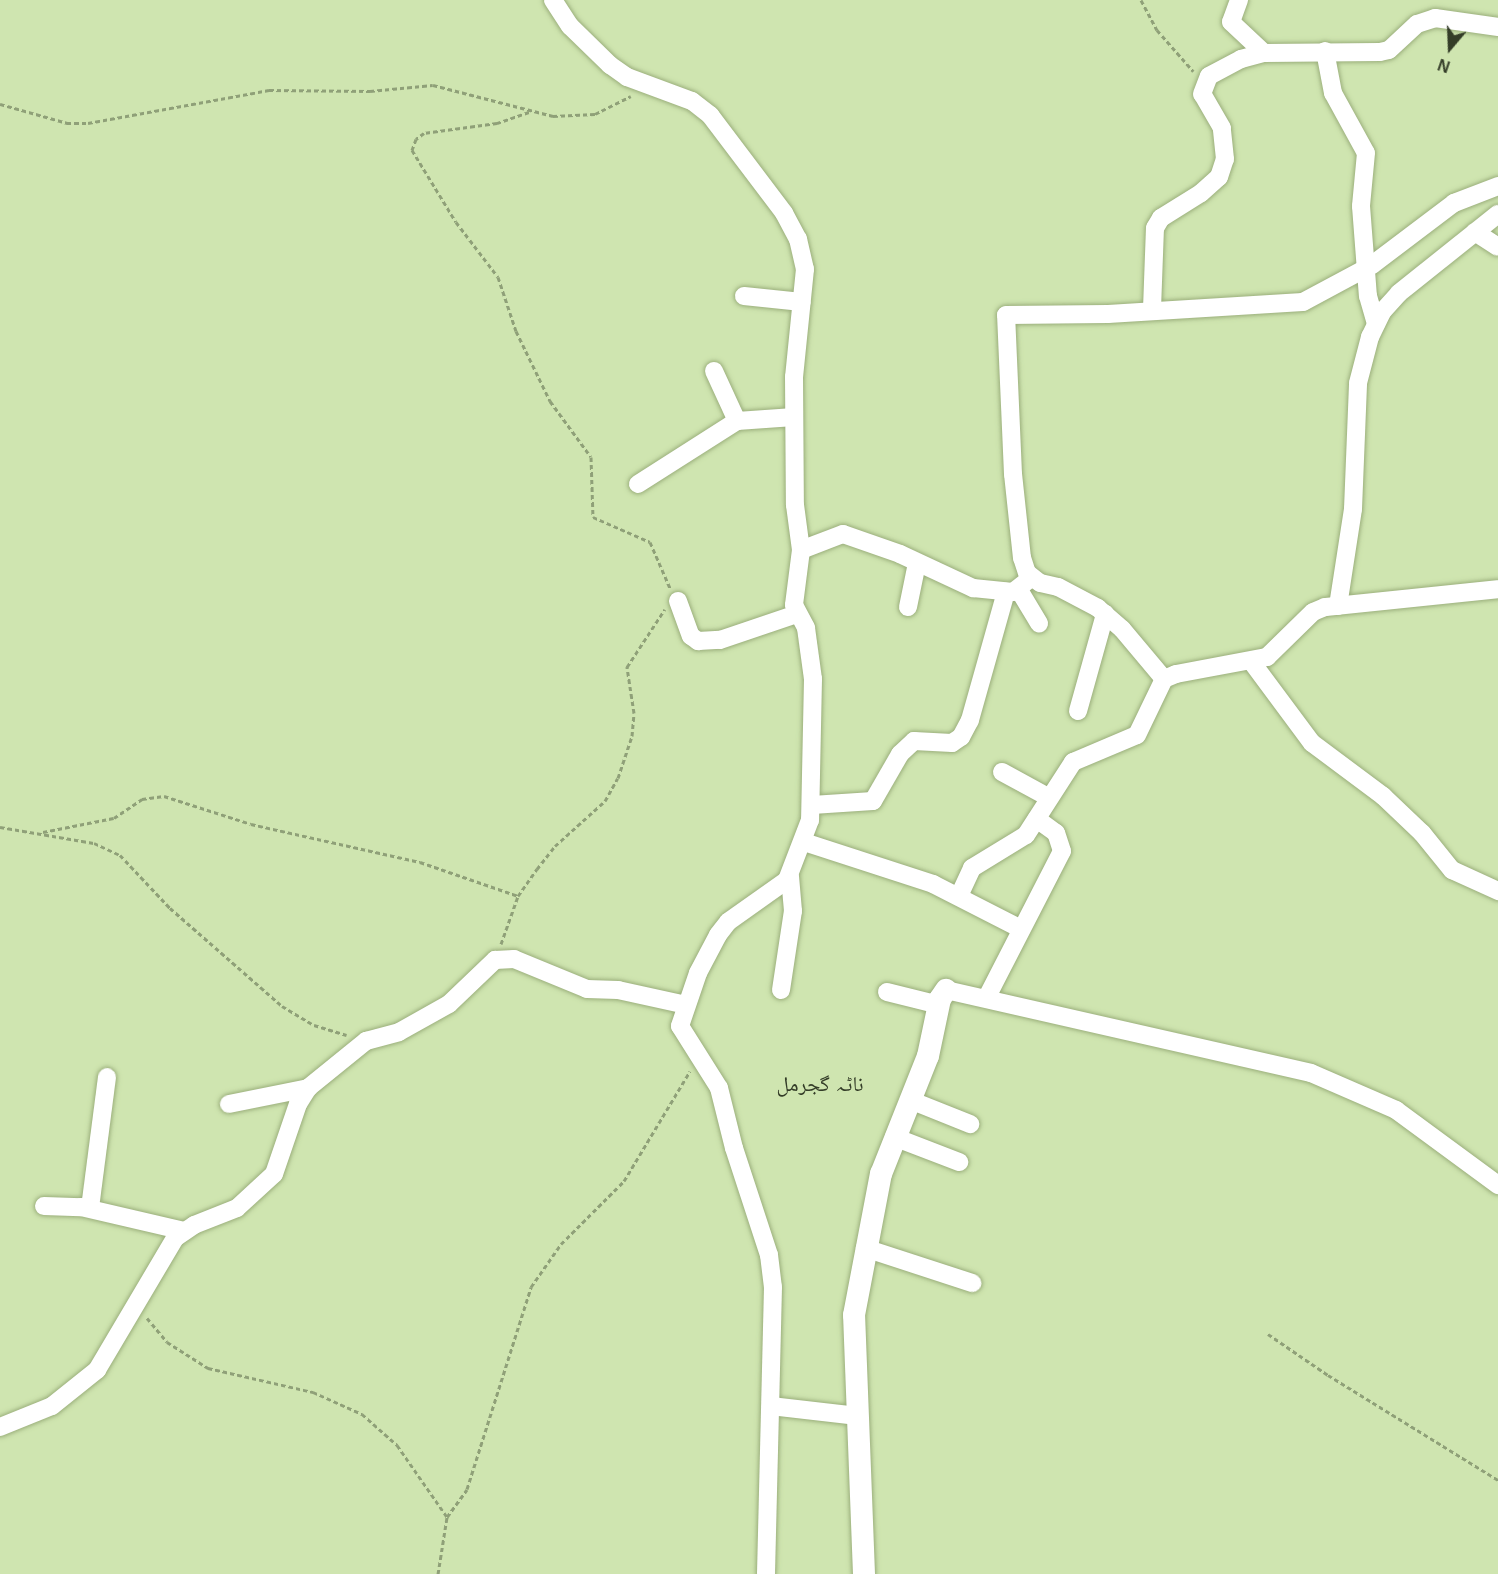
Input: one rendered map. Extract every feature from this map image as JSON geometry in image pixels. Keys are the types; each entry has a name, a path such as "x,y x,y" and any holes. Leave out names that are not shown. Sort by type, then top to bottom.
{"street":[{"path":"553,0 570,26 602,58 627,77 692,101 710,115 742,154 798,239 805,268 794,417 795,505 801,550 794,605 806,628 813,679 813,805 804,842 790,876 769,895 728,922 706,957 680,1026 719,1088 734,1148 769,1255 773,1287 766,1574"},
{"path":"1239,0 1231,22 1264,53"},
{"path":"1152,309 1155,228 1161,218 1201,193 1219,177 1225,159 1222,128 1206,107 1203,84 1223,67 1264,53 1389,50 1417,24 1435,18 1498,27"},
{"path":"1325,51 1333,93 1366,153 1361,206 1368,267 1368,296 1376,324"},
{"path":"813,805 873,801 900,754 914,741 951,743 961,737 970,720 1019,587 1022,558 1014,486 1004,318 1013,313 1108,314 1152,309 1303,302 1368,267 1454,203 1498,186"},
{"path":"1338,606 1353,508 1358,383 1376,324 1399,293 1498,214"},
{"path":"1475,232 1498,247"},
{"path":"744,296 802,302"},
{"path":"714,371 737,421"},
{"path":"638,484 737,421 794,417"},
{"path":"801,550 843,534 918,563 973,588 1019,587 1074,594 1105,614 1122,629 1164,679"},
{"path":"908,606 918,563"},
{"path":"1019,587 1039,623"},
{"path":"959,896 972,868 1026,835 1048,797 1073,762 1137,735 1164,679 1176,674 1267,657 1312,612 1338,606 1498,590"},
{"path":"678,601 691,636 698,641 720,640 797,614"},
{"path":"1078,711 1105,614"},
{"path":"1251,661 1312,742 1383,796 1422,833 1452,870 1498,891"},
{"path":"1002,772 1048,797"},
{"path":"987,997 1062,851 1056,832 1037,819"},
{"path":"804,842 906,874 959,896 1021,929"},
{"path":"782,990 793,911 790,876"},
{"path":"0,1427 35,1415 83,1385 98,1370 175,1238 183,1231 237,1208 274,1174 298,1104 308,1088 366,1041 427,1019 463,993 495,960 514,959 587,989 618,990 686,1005"},
{"path":"887,992 943,997 987,997 1072,1021 1311,1073 1396,1110 1498,1185"},
{"path":"864,1574 854,1315 881,1174 928,1056 943,997"},
{"path":"90,1208 107,1077"},
{"path":"229,1104 308,1088"},
{"path":"910,1100 970,1124"},
{"path":"894,1137 959,1162"},
{"path":"44,1206 90,1208 183,1231"},
{"path":"865,1248 972,1283"},
{"path":"771,1406 857,1416"}],"path":[{"path":"1141,0 1158,30 1203,84"},
{"path":"0,104 67,123 88,123 269,90 378,91 433,85 453,88 529,112 553,116 595,114 614,107 646,83"},
{"path":"495,960 518,896 555,846 605,801 618,778 633,725 632,682 627,674 630,659 660,612 678,601 650,542 593,517 591,457 550,402 516,331 498,277 456,222 412,150 416,139 424,133 497,123 529,112"},
{"path":"43,832 114,818 142,799 164,796 251,824 420,862 518,896"},
{"path":"0,826 94,843 120,855 170,908 282,1006 314,1025 366,1041"},
{"path":"438,1574 447,1517 467,1489 531,1287 561,1244 624,1181 698,1056"},
{"path":"134,1309 167,1342 208,1368 313,1392 362,1414 396,1444 447,1517"},
{"path":"1268,1334 1328,1375 1498,1480"}],"district":[{"name":"ناٹہ گجرمل","path":"820,1084"}]}
